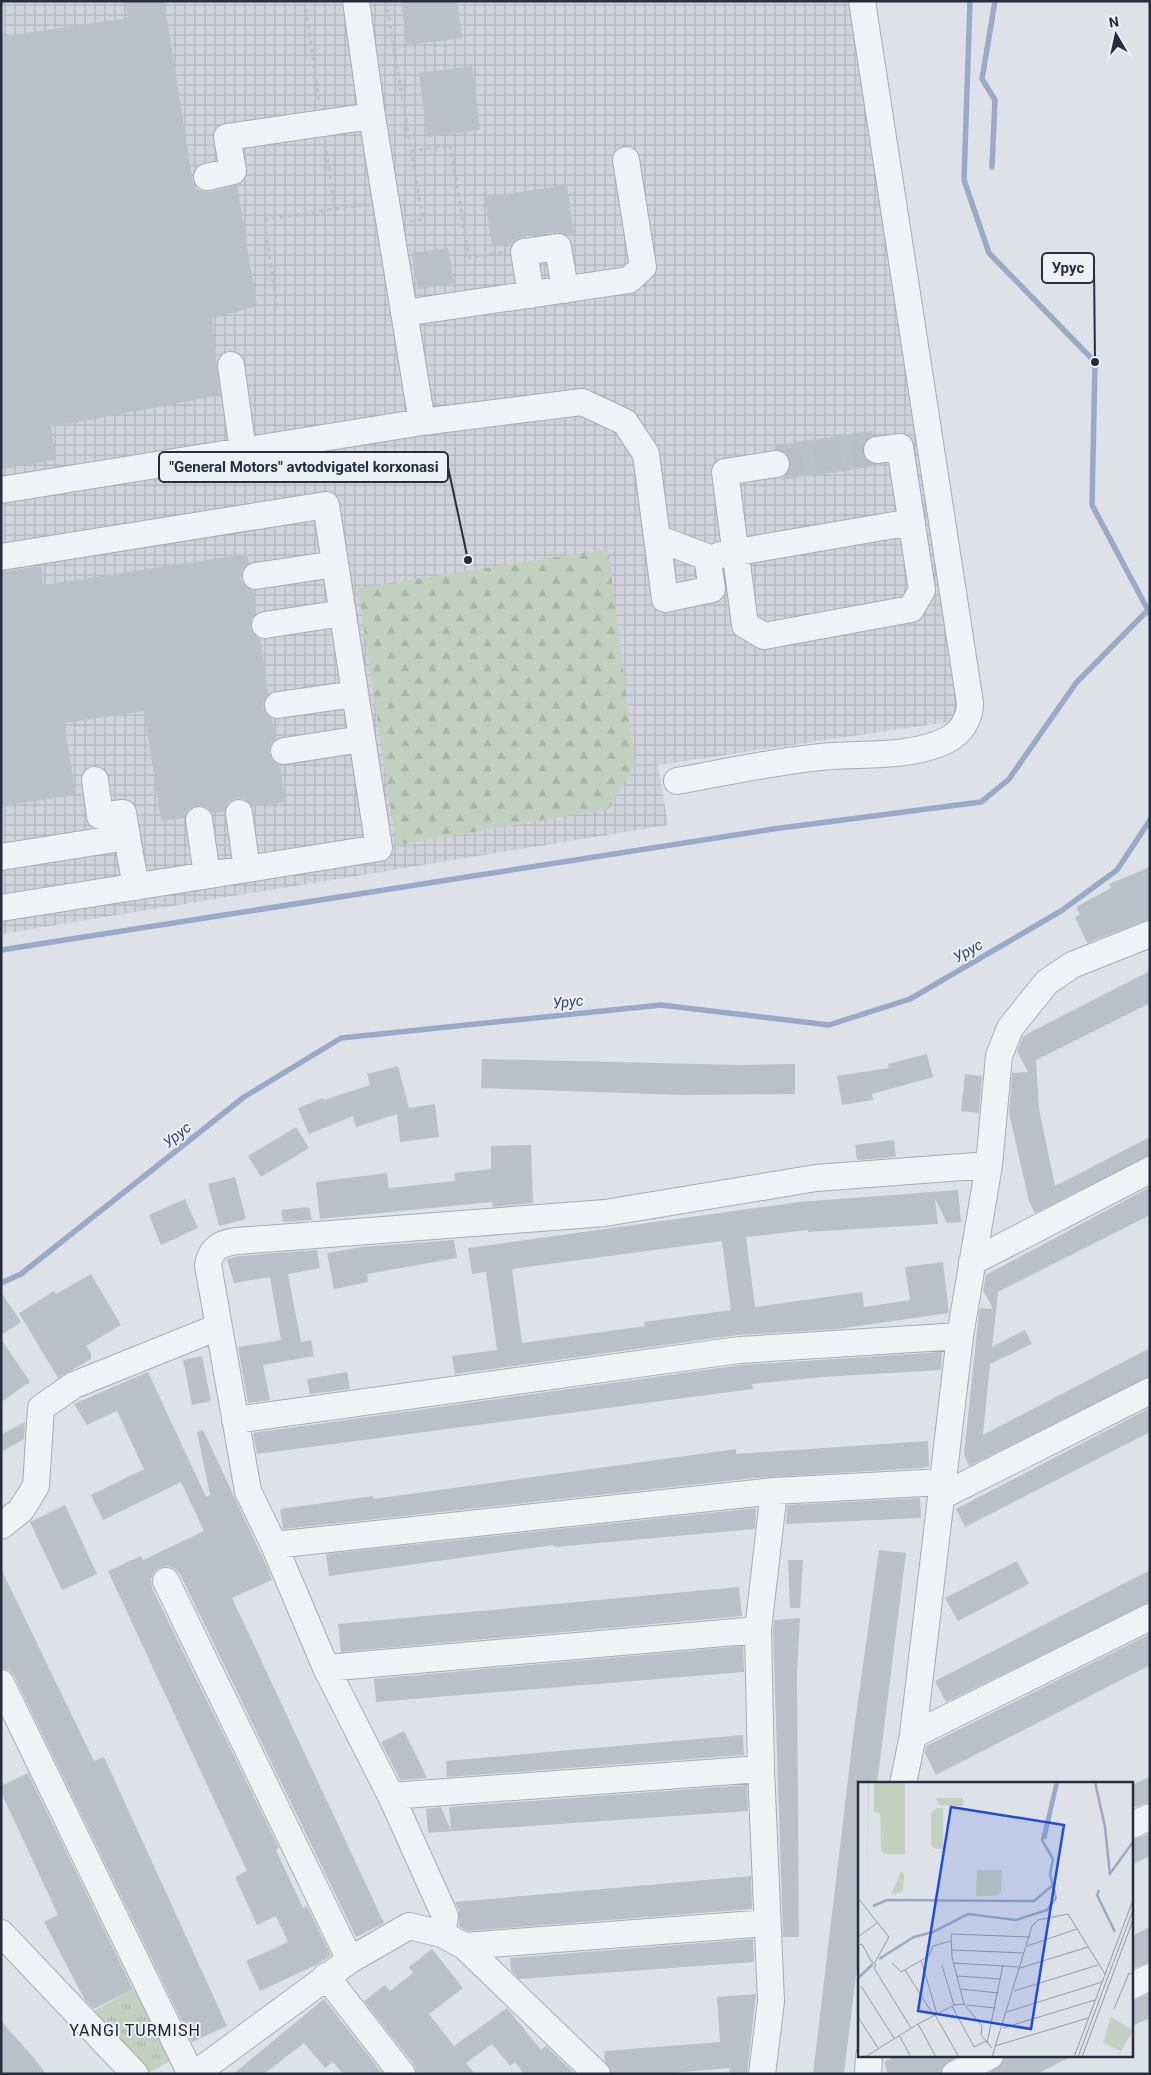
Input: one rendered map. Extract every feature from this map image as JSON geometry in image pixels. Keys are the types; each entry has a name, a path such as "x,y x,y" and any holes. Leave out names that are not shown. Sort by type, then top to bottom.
{"street":[{"path":"356,1 372,116 422,422"},
{"path":"677,781 813,758 920,749 949,739 960,729 969,714 966,679 928,424 862,1"},
{"path":"207,177 233,170 227,137 372,116"},
{"path":"404,313 629,280 643,267 626,160"},
{"path":"531,295 524,252 558,247 565,290"},
{"path":"231,364 243,450"},
{"path":"1,490 422,422 582,402 625,422 646,454 664,599 712,589 707,557"},
{"path":"776,464 725,472 745,625 764,636 912,609 922,590 900,447 877,450"},
{"path":"1,557 326,505 379,848 1,908"},
{"path":"657,538 707,557 912,522"},
{"path":"256,576 335,564"},
{"path":"265,625 343,613"},
{"path":"278,706 355,694"},
{"path":"284,751 362,739"},
{"path":"95,780 100,816 123,813 136,887"},
{"path":"239,813 247,869"},
{"path":"199,820 207,876"},
{"path":"1,857 127,837"},
{"path":"903,1782 913,1735 960,1336 990,1165 999,1056 1010,1028 1046,982 1065,969 1150,934"},
{"path":"597,2074 453,1940 446,1916 392,1796 326,1668 274,1545 248,1491 218,1327 208,1264 210,1256 216,1247 227,1242 605,1213 816,1178 990,1165"},
{"path":"972,1262 1150,1170"},
{"path":"1,1526 21,1510 36,1486 41,1408 74,1385 218,1327"},
{"path":"235,1420 739,1350 960,1336"},
{"path":"274,1545 774,1491 942,1489 1150,1391"},
{"path":"762,2074 771,2001 761,1769 758,1630 774,1491"},
{"path":"166,1581 350,1960"},
{"path":"913,1735 1150,1618"},
{"path":"326,1668 758,1630"},
{"path":"1,1683 193,2074 326,1976 409,1926 453,1940 767,1923"},
{"path":"392,1796 761,1769"},
{"path":"1134,1825 1150,1817"},
{"path":"1,1933 135,2074"},
{"path":"326,1976 402,2074"},
{"path":"1134,1985 1150,1977"},
{"path":"868,2074 869,2058"},
{"path":"955,2074 986,2058"}],"path":[{"path":"277,307 264,220 388,213 423,220 386,1"},
{"path":"411,151 450,145 469,258 511,251"}],"shaded area":[{"path":"1,1 851,1 958,715 948,722 658,765 668,825 1,934"}],"green space":[{"path":"608,549 635,765 608,809 396,845 358,588"},
{"path":"135,1988 170,2061 150,2072 89,2014"}],"building":[{"path":"126,1 164,1 194,189 210,192 237,185 257,306 212,318 220,395 51,427 56,460 1,469 1,37 128,18"},
{"path":"401,1 457,1 462,38 407,45"},
{"path":"472,66 480,130 427,137 419,73"},
{"path":"567,185 574,234 566,235 556,232 522,237 513,243 492,246 485,197"},
{"path":"448,248 454,283 418,289 412,253"},
{"path":"872,431 872,436 863,444 862,452 865,459 877,466 781,480 790,470 791,462 787,454 776,449 775,445"},
{"path":"247,554 249,563 242,570 241,579 245,586 253,590 256,613 251,619 250,627 254,635 260,639 268,693 264,700 263,708 272,719 275,739 270,745 269,753 273,761 280,765 285,802 252,807 245,799 236,798 229,802 225,812 212,813 205,806 196,805 189,809 185,818 161,821 144,711 64,723 76,795 1,806 1,572 41,566 43,585"},
{"path":"1150,867 1150,919 1087,943 1075,917 1080,914 1076,907 1111,888 1109,884"},
{"path":"1150,971 1150,1003 1036,1060 1039,1109 1055,1186 1150,1137 1150,1155 1035,1213 1029,1201 1009,1113 1012,1073 1028,1072 1017,1051 1023,1036"},
{"path":"927,1054 933,1077 872,1094 873,1100 842,1105 837,1076 889,1068 888,1064"},
{"path":"482,1059 741,1065 795,1064 795,1094 683,1095 481,1088"},
{"path":"398,1066 409,1108 435,1104 439,1137 400,1142 397,1114 356,1127 353,1116 309,1134 298,1108 323,1098 324,1100 370,1085 367,1074"},
{"path":"965,1074 982,1076 979,1113 961,1111"},
{"path":"296,1127 309,1148 261,1177 248,1156"},
{"path":"894,1140 896,1157 857,1160 855,1145"},
{"path":"531,1145 533,1203 493,1207 492,1202 320,1219 316,1182 387,1173 389,1188 455,1181 454,1173 491,1169 491,1146"},
{"path":"235,1177 246,1219 219,1226 208,1184"},
{"path":"1150,1187 1150,1215 998,1292 992,1347 1025,1330 1032,1344 990,1364 983,1435 1150,1348 1150,1376 969,1466 964,1455 979,1312 980,1308 993,1309 983,1290 986,1275"},
{"path":"958,1190 961,1222 947,1223 935,1199 938,1224 808,1232 808,1230 746,1237 755,1307 862,1292 864,1307 910,1300 905,1267 943,1262 949,1313 837,1329 737,1335 455,1374 452,1356 497,1350 486,1272 472,1274 468,1248 799,1202","holes":["722,1241 731,1310 644,1322 645,1326 522,1343 512,1269"]},
{"path":"185,1199 198,1228 161,1245 149,1215"},
{"path":"309,1207 312,1220 283,1222 281,1210"},
{"path":"454,1240 457,1258 367,1274 368,1282 334,1289 327,1253 362,1247"},
{"path":"317,1250 320,1268 288,1274 301,1342 311,1340 314,1356 263,1365 270,1400 248,1403 238,1347 281,1340 270,1277 234,1283 227,1259 239,1256"},
{"path":"91,1274 121,1325 86,1346 91,1353 91,1359 58,1378 19,1313 54,1291 56,1294"},
{"path":"1,1292 21,1322 1,1335"},
{"path":"1,1339 30,1382 1,1402"},
{"path":"942,1352 941,1370 823,1377 752,1384 753,1389 257,1454 253,1433 741,1365"},
{"path":"202,1356 211,1401 192,1405 183,1360"},
{"path":"148,1372 206,1497 210,1495 197,1432 203,1430 268,1569 272,1580 232,1598 384,1923 356,1937 180,1574 168,1566 159,1568 154,1572 151,1579 152,1588 279,1848 276,1850 303,1908 307,1906 331,1955 316,1965 260,1991 246,1961 288,1942 276,1916 257,1925 235,1877 247,1871 108,1571 141,1556 143,1560 204,1531 181,1482 103,1520 91,1495 144,1469 117,1411 87,1425 74,1404"},
{"path":"347,1372 350,1389 310,1394 307,1379"},
{"path":"1150,1408 1150,1432 965,1527 956,1509"},
{"path":"25,1422 24,1439 1,1452 1,1435"},
{"path":"928,1441 929,1467 754,1478 283,1529 280,1509 373,1496 373,1499 736,1449 736,1454"},
{"path":"920,1498 921,1518 786,1524 787,1505"},
{"path":"65,1505 97,1574 62,1590 30,1522"},
{"path":"756,1508 755,1529 554,1547 554,1545 329,1576 326,1554"},
{"path":"879,1550 906,1553 877,1782 858,1782 858,1958 844,2074 813,2074 853,1737"},
{"path":"788,1560 803,1560 800,1608 790,1608"},
{"path":"1017,1561 1029,1584 958,1621 945,1598"},
{"path":"1,1569 94,1761 104,1757 227,2026 192,2042 14,1676 9,1670 1,1668"},
{"path":"1150,1570 1150,1602 946,1702 935,1681"},
{"path":"739,1587 742,1616 341,1652 338,1624"},
{"path":"800,1618 797,1674 799,1937 783,1937 773,1631 774,1620"},
{"path":"1150,1634 1150,1665 936,1775 925,1753 926,1746"},
{"path":"743,1646 744,1672 376,1702 374,1679"},
{"path":"404,1731 427,1778 400,1780 381,1742"},
{"path":"743,1735 744,1755 447,1777 446,1761"},
{"path":"28,1773 133,1989 94,2009 85,2000 44,1922 58,1915 1,1792 1,1786"},
{"path":"1150,1777 1150,1802 1134,1807 1134,1784"},
{"path":"747,1785 748,1811 428,1833 426,1809 441,1807 451,1830 449,1807"},
{"path":"1150,1834 1150,1856 1134,1864 1134,1839"},
{"path":"751,1876 752,1909 467,1931 459,1926 459,1910 455,1902"},
{"path":"1150,1927 1150,1962 1134,1968 1134,1935"},
{"path":"753,1939 754,1962 519,1979 511,1970 510,1958"},
{"path":"432,1949 463,1988 429,2014 454,2046 507,2008 541,2050 546,2046 575,2074 524,2074 515,2062 510,2066 492,2044 466,2063 475,2074 417,2074 414,2065 364,2001 385,1985 390,1991 413,1973 409,1967"},
{"path":"756,1994 747,2074 729,2074 730,2068 661,2074 612,2074 605,2061 604,2051 720,2042 717,1997"},
{"path":"1150,1994 1150,2018 1134,2025 1134,2000"},
{"path":"324,1999 383,2074 343,2074 333,2062 325,2068 304,2043 264,2074 233,2074"},
{"path":"1,2021 34,2058 46,2074 1,2074"},
{"path":"891,2058 954,2058 943,2066 940,2074 888,2074 884,2062"},
{"path":"1004,2058 1068,2058 1037,2074 988,2074 1002,2064"}],"waterway":[{"name":"Урус","path":"970,1 964,180 989,253 1095,362 1092,505 1150,614"},
{"path":"992,167 995,100 982,79 995,1"},
{"path":"1,950 773,829 981,802 1009,779 1076,683 1148,610"},
{"name":"Урус","path":"1,1283 21,1274 244,1097 341,1038 661,1005 829,1025 910,999 1061,911 1117,870 1150,820"}],"tunnel":[{"path":"776,464 877,450"}],"place":[{"name":"Урус","path":"1095,362"},
{"name":"\"General Motors\" avtodvigatel korxonasi","path":"468,560"}],"district":[{"name":"YANGI TURMISH","path":"135,2030"}]}
